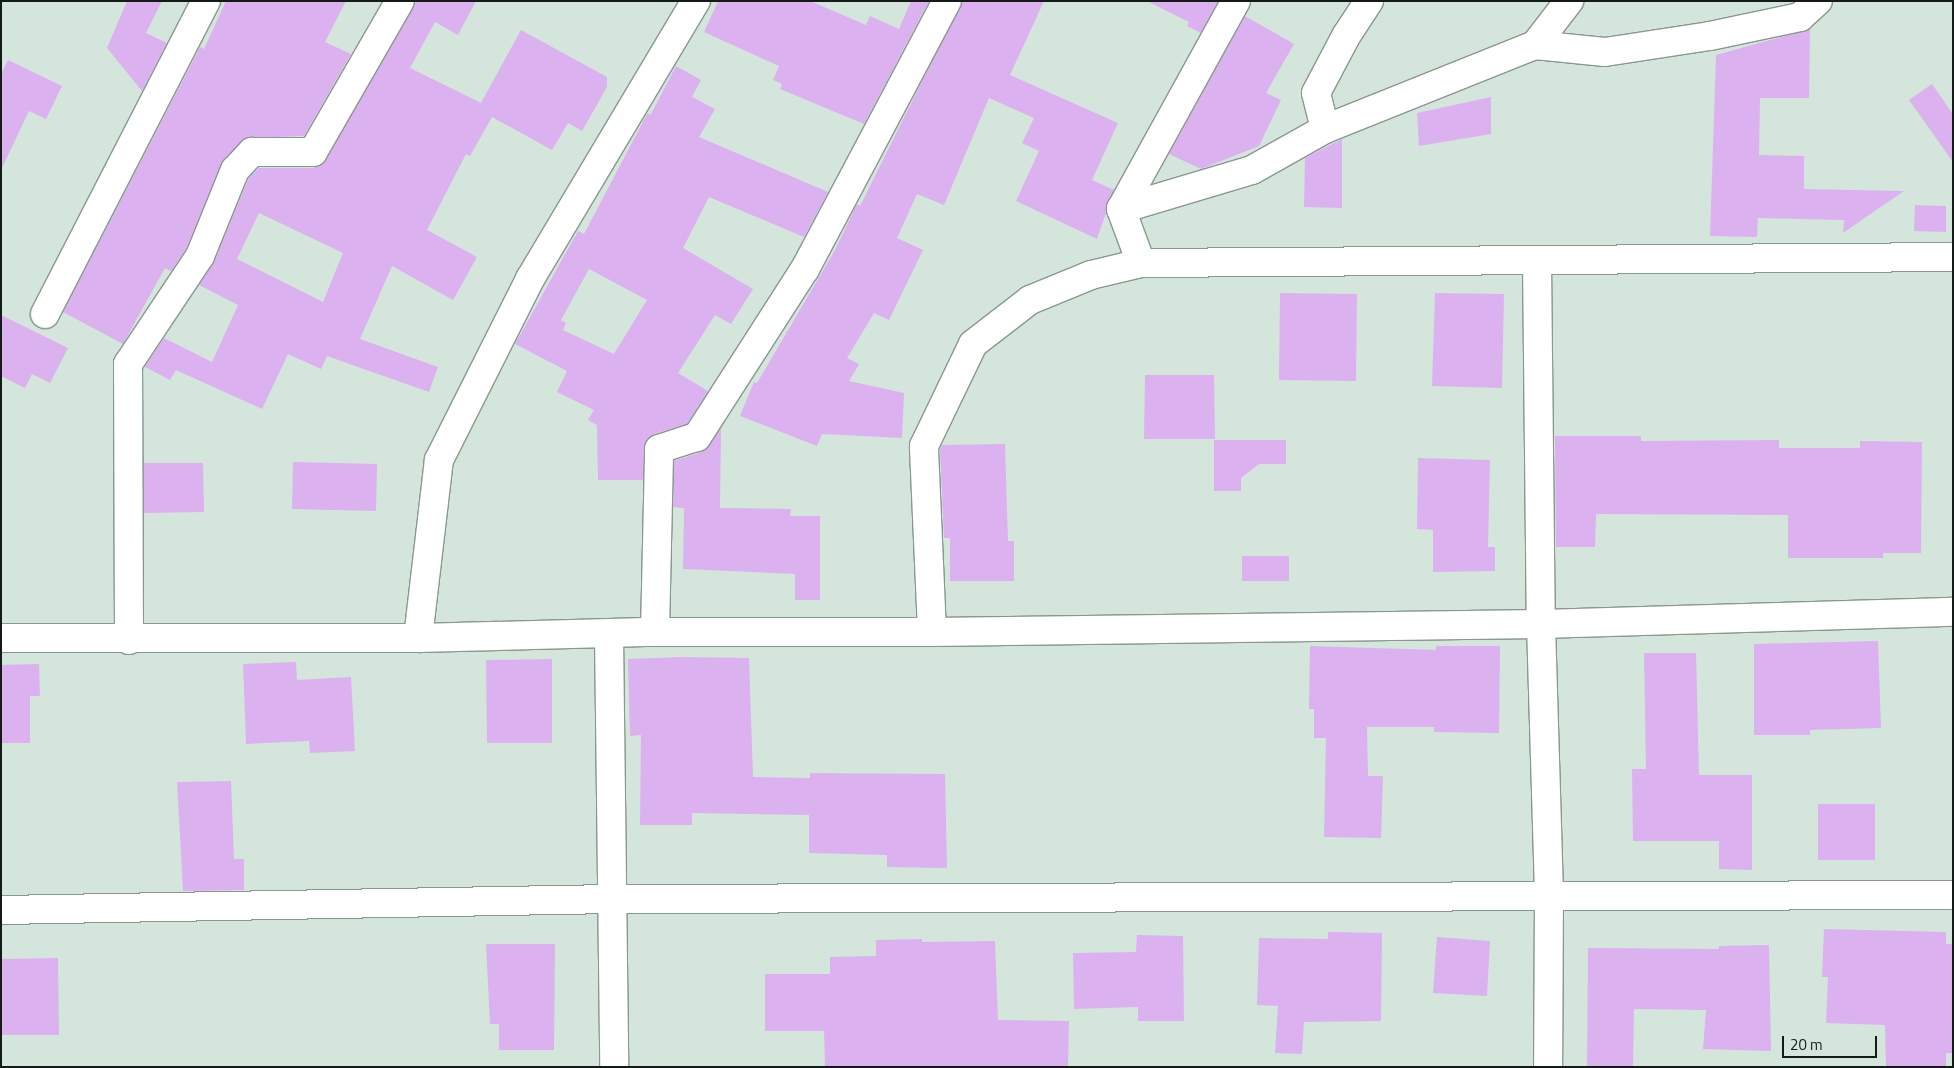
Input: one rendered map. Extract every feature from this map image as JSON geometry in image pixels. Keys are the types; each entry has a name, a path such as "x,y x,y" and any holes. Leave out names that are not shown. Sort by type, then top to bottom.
{"street":[{"path":"45,314 206,1"},
{"path":"129,640 128,364 200,256 235,170 252,152 313,152 400,1"},
{"path":"418,638 439,460 530,278 696,1"},
{"path":"655,632 659,449 696,437 800,278 947,1"},
{"path":"1141,263 1121,209 1236,1"},
{"path":"1325,129 1316,94 1369,1"},
{"path":"1535,45 1570,1"},
{"path":"1121,209 1252,170 1325,129 1535,45 1605,52 1710,36 1800,16 1818,1"},
{"path":"932,632 924,446 973,344 1030,300 1090,274 1141,263 1953,257"},
{"path":"1537,261 1542,624 1550,894 1548,1067"},
{"path":"1,638 129,640 418,638 655,632 932,632 1542,624 1953,612"},
{"path":"609,634 614,1067"},
{"path":"1,910 613,899 1550,894 1953,895"}],"building":[{"path":"127,1 162,1 146,33 167,43 142,91 107,48"},
{"path":"226,1 346,1 325,42 351,54 304,136 246,138 224,159 186,249 171,271 165,268 123,344 63,312 200,47 204,49"},
{"path":"416,1 476,1 458,35 435,22 410,68 481,103 521,30 607,77 607,87 582,131 568,123 552,150 492,117 470,156 466,154 427,230 477,257 453,300 392,266 360,339 438,367 429,392 327,356 321,369 288,354 262,409 176,370 170,380 145,367 164,338 212,362 238,305 199,285 214,262 248,179 259,168 313,168 326,160","holes":["259,213 343,253 323,302 237,259"]},
{"path":"718,1 810,1 866,25 870,16 899,29 911,1 929,1 864,124 780,89 782,84 773,80 779,66 704,32"},
{"path":"962,1 1044,1 1010,75 1118,123 1092,180 1114,190 1097,239 1016,201 1039,151 1022,143 1034,118 989,98 944,205 917,194 897,238 923,250 889,320 874,313 847,358 859,364 849,381 904,393 902,438 822,434 817,446 740,416 754,382 757,383 835,250 857,204 860,206"},
{"path":"1147,1 1218,1 1201,33 1187,26 1189,22"},
{"path":"1245,16 1294,44 1266,93 1281,100 1259,146 1201,169 1169,154"},
{"path":"1810,29 1809,98 1760,98 1759,155 1804,156 1804,189 1904,191 1843,233 1844,220 1758,218 1757,237 1710,236 1716,55"},
{"path":"8,60 62,86 46,119 29,111 1,170 1,74"},
{"path":"676,66 701,80 692,97 715,109 699,137 828,192 804,237 709,197 683,248 753,289 731,324 715,315 678,373 708,391 687,424 654,434 646,440 643,480 598,480 597,425 588,420 594,410 557,392 567,371 515,344 578,231 584,234 647,114 651,114","holes":["589,269 647,300 614,354 563,330 566,323 561,320"]},
{"path":"1932,84 1953,114 1953,162 1909,100"},
{"path":"1491,97 1491,134 1419,146 1417,113"},
{"path":"1342,139 1342,208 1304,207 1305,158"},
{"path":"1915,205 1946,206 1946,232 1914,231"},
{"path":"1280,293 1357,294 1356,381 1279,380"},
{"path":"1435,293 1504,294 1502,388 1432,386"},
{"path":"1,315 68,348 50,383 32,374 25,388 1,376"},
{"path":"1145,375 1214,375 1215,439 1144,439"},
{"path":"721,428 720,508 791,509 790,516 820,516 820,600 795,600 795,574 683,569 684,508 673,507 674,461 702,452"},
{"path":"1555,436 1641,436 1641,441 1779,440 1779,448 1860,448 1860,441 1922,442 1921,553 1883,553 1883,558 1788,558 1788,515 1596,514 1595,547 1556,547"},
{"path":"1214,440 1286,440 1286,464 1259,464 1241,478 1241,491 1214,491"},
{"path":"1005,444 1008,541 1014,541 1014,581 950,581 950,538 944,538 940,449 942,445"},
{"path":"1418,458 1490,460 1488,547 1495,547 1495,571 1433,572 1433,530 1417,529"},
{"path":"293,462 377,464 376,511 292,509"},
{"path":"144,463 203,463 204,512 144,513"},
{"path":"1242,556 1289,556 1289,581 1242,581"},
{"path":"1878,641 1881,728 1810,730 1810,735 1754,735 1754,644"},
{"path":"1310,646 1436,650 1436,646 1500,646 1499,733 1434,732 1434,727 1367,727 1368,776 1383,776 1381,838 1324,837 1326,738 1314,738 1314,709 1309,709"},
{"path":"1644,653 1696,653 1699,775 1752,775 1752,870 1719,869 1719,841 1633,841 1632,769 1646,769"},
{"path":"682,657 749,658 753,777 810,778 810,773 945,774 947,868 887,867 887,855 809,853 809,815 692,813 692,825 640,825 641,735 630,736 628,659"},
{"path":"552,659 552,743 487,743 486,660"},
{"path":"296,662 297,680 351,677 355,751 310,753 309,741 246,744 243,664"},
{"path":"39,664 40,696 30,696 30,743 2,743 1,665"},
{"path":"231,781 234,859 244,859 244,890 183,891 177,782"},
{"path":"1818,804 1875,804 1875,860 1818,860"},
{"path":"1824,929 1946,932 1946,944 1953,944 1953,1053 1946,1053 1946,1067 1886,1067 1885,1025 1826,1023 1828,977 1822,977"},
{"path":"1328,932 1382,933 1381,1021 1304,1022 1302,1054 1275,1053 1278,1006 1257,1005 1259,938 1328,939"},
{"path":"1137,935 1183,936 1184,1021 1138,1021 1138,1007 1074,1009 1073,953 1136,952"},
{"path":"1437,937 1490,941 1487,996 1433,993"},
{"path":"922,939 922,942 995,941 998,1020 1069,1021 1068,1067 825,1067 824,1031 765,1031 765,974 830,974 830,957 876,956 876,940"},
{"path":"486,944 555,944 554,1050 499,1050 499,1024 490,1024"},
{"path":"1769,945 1771,1051 1703,1049 1706,1010 1634,1009 1633,1067 1587,1067 1588,948 1719,949 1719,946"},
{"path":"58,958 59,1035 2,1035 1,959"}]}
